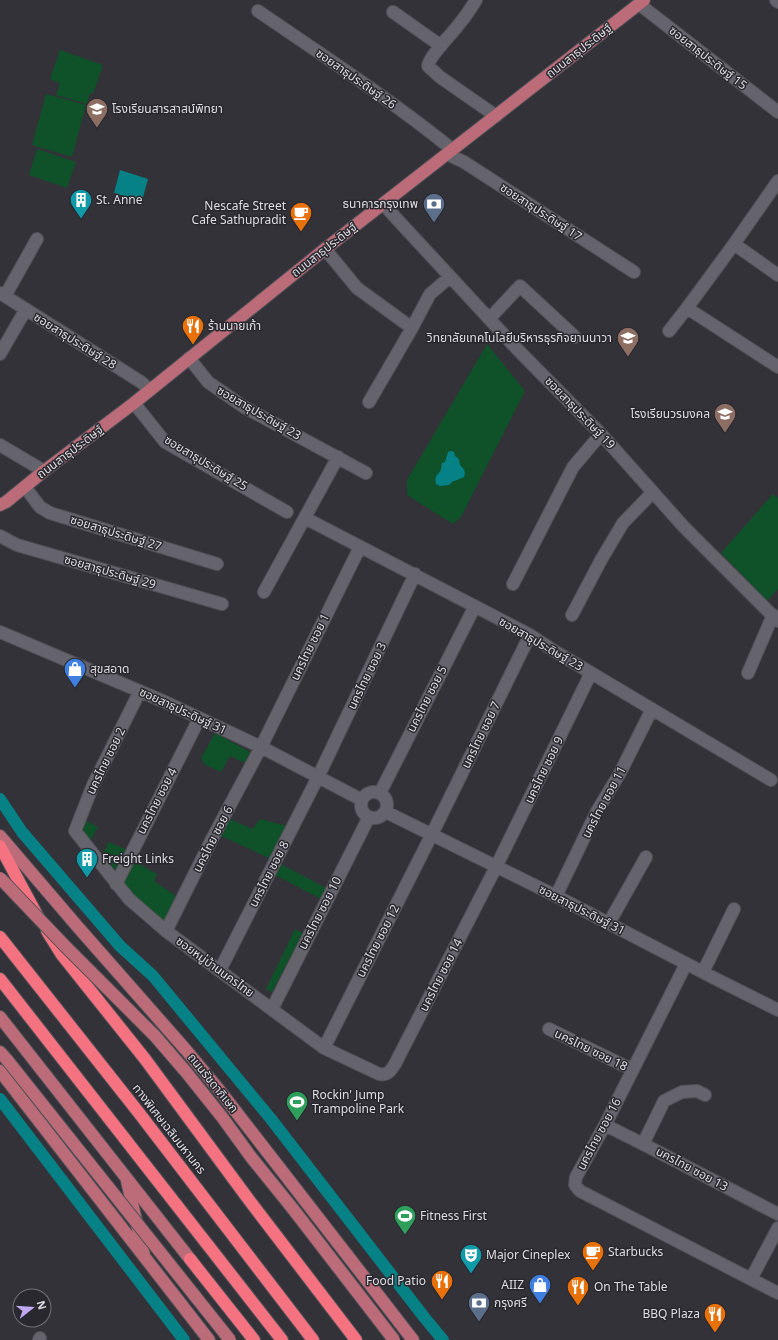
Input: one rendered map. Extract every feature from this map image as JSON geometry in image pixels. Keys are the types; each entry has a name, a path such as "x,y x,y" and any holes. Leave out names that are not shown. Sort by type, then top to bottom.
{"highway":[{"path":"0,846 40,921 62,955 145,1059 249,1200 356,1340"},
{"name":"ทางพิเศษเฉลิมมหานคร","path":"0,937 313,1340"},
{"path":"0,979 282,1340"},
{"path":"190,1259 254,1340"}],"main road":[{"name":"ถนนสาธุประดิษฐ์","path":"2,506 44,471 134,403 325,249 641,2"},
{"name":"ถนนรัชดาภิเษก","path":"0,836 201,1067 413,1340"},
{"name":"ถนนรัชดาภิเษก","path":"0,878 65,946 155,1036 186,1072 394,1340"},
{"path":"0,1017 190,1259"},
{"path":"0,1052 230,1340"},
{"path":"0,1071 209,1340"},
{"path":"126,1176 145,1259"}],"street":[{"path":"476,0 460,24 441,46 428,66 440,77 496,116"},
{"name":"ซอยสาธุประดิษฐ์ 15","path":"641,2 778,112"},
{"name":"ซอยสาธุประดิษฐ์ 26","path":"258,11 432,132 450,152"},
{"path":"393,12 441,46"},
{"name":"ซอยสาธุประดิษฐ์ 17","path":"450,152 634,272"},
{"path":"669,331 734,244 778,181"},
{"name":"ซอยสาธุประดิษฐ์ 19","path":"383,204 489,319 601,434 684,527 775,618"},
{"path":"3,295 37,239"},
{"path":"734,244 778,275"},
{"path":"325,249 356,288 412,328"},
{"path":"369,402 430,294 450,277"},
{"path":"489,319 520,286 575,337"},
{"name":"ซอยสาธุประดิษฐ์ 28","path":"3,295 141,382 150,390"},
{"path":"687,308 778,367"},
{"path":"0,354 26,309"},
{"name":"ซอยสาธุประดิษฐ์ 23","path":"189,358 208,382 244,407 338,457 366,474"},
{"name":"ซอยสาธุประดิษฐ์ 25","path":"134,403 165,442 288,512"},
{"path":"514,584 573,467 601,434"},
{"path":"0,445 44,471"},
{"path":"264,592 338,457"},
{"name":"ซอยสาธุประดิษฐ์ 27","path":"25,487 40,507 50,513 217,564"},
{"path":"572,615 600,560 622,523 653,492"},
{"name":"ซอยสาธุประดิษฐ์ 23","path":"305,518 530,635 771,780"},
{"name":"ซอยสาธุประดิษฐ์ 29","path":"0,536 17,545 222,604"},
{"name":"นครไทย ซอย 1","path":"261,748 360,547"},
{"name":"นครไทย ซอย 3","path":"318,777 415,574"},
{"name":"นครไทย ซอย 5","path":"380,793 475,606"},
{"path":"748,673 775,618"},
{"name":"ซอยสาธุประดิษฐ์ 31","path":"0,632 140,691 199,718 362,800"},
{"name":"นครไทย ซอย 7","path":"432,834 530,635"},
{"name":"นครไทย ซอย 9","path":"496,867 591,673"},
{"name":"นครไทย ซอย 2","path":"74,831 93,785 140,691"},
{"name":"นครไทย ซอย 11","path":"556,896 597,812 620,773 652,708"},
{"name":"นครไทย ซอย 4","path":"116,884 199,718"},
{"name":"นครไทย ซอย 6","path":"166,931 213,837 261,748"},
{"name":"นครไทย ซอย 8","path":"220,970 318,777"},
{"path":"371,792 380,793 386,799 386,812 379,818 369,817 362,809 362,800 371,792"},
{"name":"ซอยสาธุประดิษฐ์ 31","path":"386,812 556,896 778,1010"},
{"name":"นครไทย ซอย 10","path":"272,1008 369,817"},
{"name":"ซอยหมู่บ้านนครไทย","path":"74,831 129,899 166,931 272,1008 324,1048 379,1074"},
{"name":"นครไทย ซอย 12","path":"324,1048 432,834"},
{"path":"609,923 646,857"},
{"name":"นครไทย ซอย 14","path":"379,1074 384,1075 390,1072 395,1064 496,867"},
{"path":"703,972 734,909"},
{"name":"นครไทย ซอย 16","path":"686,964 605,1125 576,1177 575,1185 580,1190 778,1293"},
{"name":"นครไทย ซอย 18","path":"549,1029 633,1070"},
{"path":"643,1144 664,1100 682,1092 697,1091 705,1095"},
{"name":"นครไทย ซอย 13","path":"605,1125 778,1214"},
{"path":"751,1279 778,1228"}],"green space":[{"path":"60,50 103,65 93,94 90,93 87,104 56,95 60,83 50,79"},
{"path":"46,94 86,105 72,157 32,145"},
{"path":"37,149 76,162 67,188 29,175"},
{"path":"487,344 525,391 461,517 453,524 407,495 407,480"},
{"path":"773,494 778,498 778,589 767,601 721,553"},
{"path":"215,733 250,752 245,763 230,756 221,772 204,764 201,758"},
{"path":"82,819 98,827 89,843 81,834"},
{"path":"230,819 252,829 260,819 287,826 271,859 221,836"},
{"path":"109,842 127,850 117,871 114,871 101,857"},
{"path":"132,860 157,874 154,881 176,896 163,923 122,885"},
{"path":"279,863 326,888 321,899 273,874"},
{"path":"295,929 303,933 272,992 266,989"}],"water":[{"path":"120,170 148,179 142,201 114,193"},
{"path":"448,452 454,452 455,456 459,459 465,475 449,485 440,486 436,484 436,476 440,471 442,463 445,462"}],"waterway":[{"path":"0,799 22,832 120,946 153,976 271,1119 443,1340"},
{"path":"0,1099 184,1340"}],"place":[{"name":"โรงเรียนสารสาสน์พิทยา","path":"97,128"},
{"name":"St. Anne","path":"81,220"},
{"name":"ธนาคารกรุงเทพ","path":"434,224"},
{"name":"Nescafe Street Cafe Sathupradit","path":"301,232"},
{"name":"ร้านนายเก้า","path":"193,346"},
{"name":"วิทยาลัยเทคโนโลยีบริหารธุรกิจยานนาวา","path":"628,358"},
{"name":"โรงเรียนวรมงคล","path":"725,434"},
{"name":"สุขสอาด","path":"75,688"},
{"name":"Freight Links","path":"87,878"},
{"name":"Rockin' Jump Trampoline Park","path":"297,1122"},
{"name":"Fitness First","path":"405,1236"},
{"name":"Starbucks","path":"593,1272"},
{"name":"Major Cineplex","path":"471,1274"},
{"name":"Food Patio","path":"442,1300"},
{"name":"AIIZ","path":"540,1304"},
{"name":"On The Table","path":"578,1306"},
{"name":"กรุงศรี","path":"479,1322"},
{"name":"BBQ Plaza","path":"715,1334"}]}
